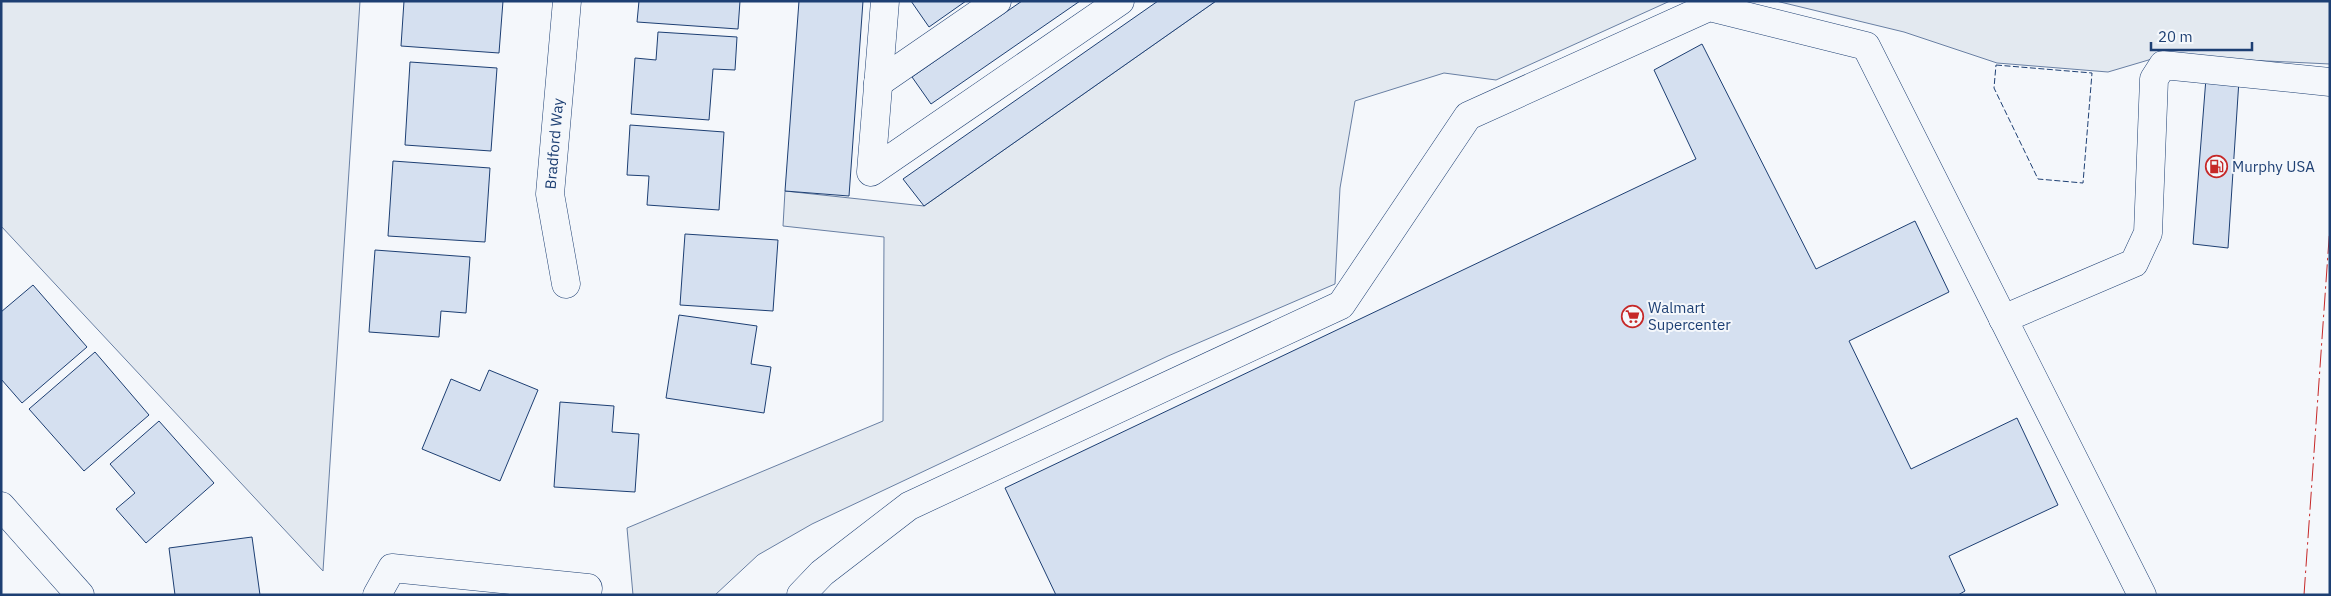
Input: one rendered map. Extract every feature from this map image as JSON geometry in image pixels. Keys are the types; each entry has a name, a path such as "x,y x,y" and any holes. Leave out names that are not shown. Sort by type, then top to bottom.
{"street":[{"name":"Bradford Way","path":"566,284 550,194 567,1"},
{"path":"884,1 871,172 1120,1"},
{"path":"878,83 997,1"},
{"path":"801,595 822,573 909,506 1341,305 1468,116 1709,7 1866,46 2142,595"},
{"path":"2003,319 2134,263 2148,233 2154,79 2163,65 2330,82"},
{"path":"1,506 80,595"},
{"path":"377,595 392,568 588,588 587,595"}],"shaded area":[{"path":"1,1 360,1 323,571 1,226"},
{"path":"1216,1 1670,1 1496,80 1444,73 1355,101 1340,188 1335,284 1168,356 812,524 758,555 715,595 633,595 627,528 883,421 884,237 783,226 785,191 924,206"},
{"path":"1776,1 2330,1 2330,64 2162,56 2108,72 1997,63 1904,32"}],"building":[{"path":"404,1 503,1 499,53 401,46"},
{"path":"639,1 740,1 738,29 637,22"},
{"path":"799,1 863,1 849,196 785,191"},
{"path":"911,1 966,1 929,27"},
{"path":"1022,1 1080,1 931,104 912,77"},
{"path":"1158,1 1216,1 924,206 903,179"},
{"path":"658,32 737,37 735,70 713,69 709,120 631,114 635,58 656,60"},
{"name":"Walmart Supercenter","path":"1702,44 1816,269 1915,221 1949,292 1849,341 1911,469 2017,418 2058,505 1949,556 1965,591 1958,595 1056,595 1005,488 1696,159 1654,70"},
{"path":"410,62 497,68 491,151 405,145"},
{"path":"2206,78 2239,80 2228,248 2193,244"},
{"path":"630,125 724,132 719,210 647,205 649,176 627,175"},
{"path":"393,161 490,168 485,242 388,236"},
{"path":"685,234 778,240 773,311 680,305"},
{"path":"375,250 470,257 466,313 441,311 439,337 369,332"},
{"path":"33,285 87,347 22,403 1,379 1,312"},
{"path":"679,315 757,326 751,364 771,367 764,413 666,398"},
{"path":"95,352 149,415 84,471 29,409"},
{"path":"489,370 538,390 500,481 422,449 451,379 480,391"},
{"path":"560,402 614,406 612,432 639,434 635,492 554,487"},
{"path":"159,421 214,483 146,543 116,509 135,493 110,464"},
{"path":"252,537 260,595 175,595 169,548"}],"fence":[{"path":"1996,65 2092,73 2083,183 2038,179 1994,88 1996,65"}],"power":[{"path":"2304,595 2330,225"}],"place":[{"name":"Murphy USA","path":"2216,167"},
{"name":"Walmart Supercenter","path":"1632,317"}]}
